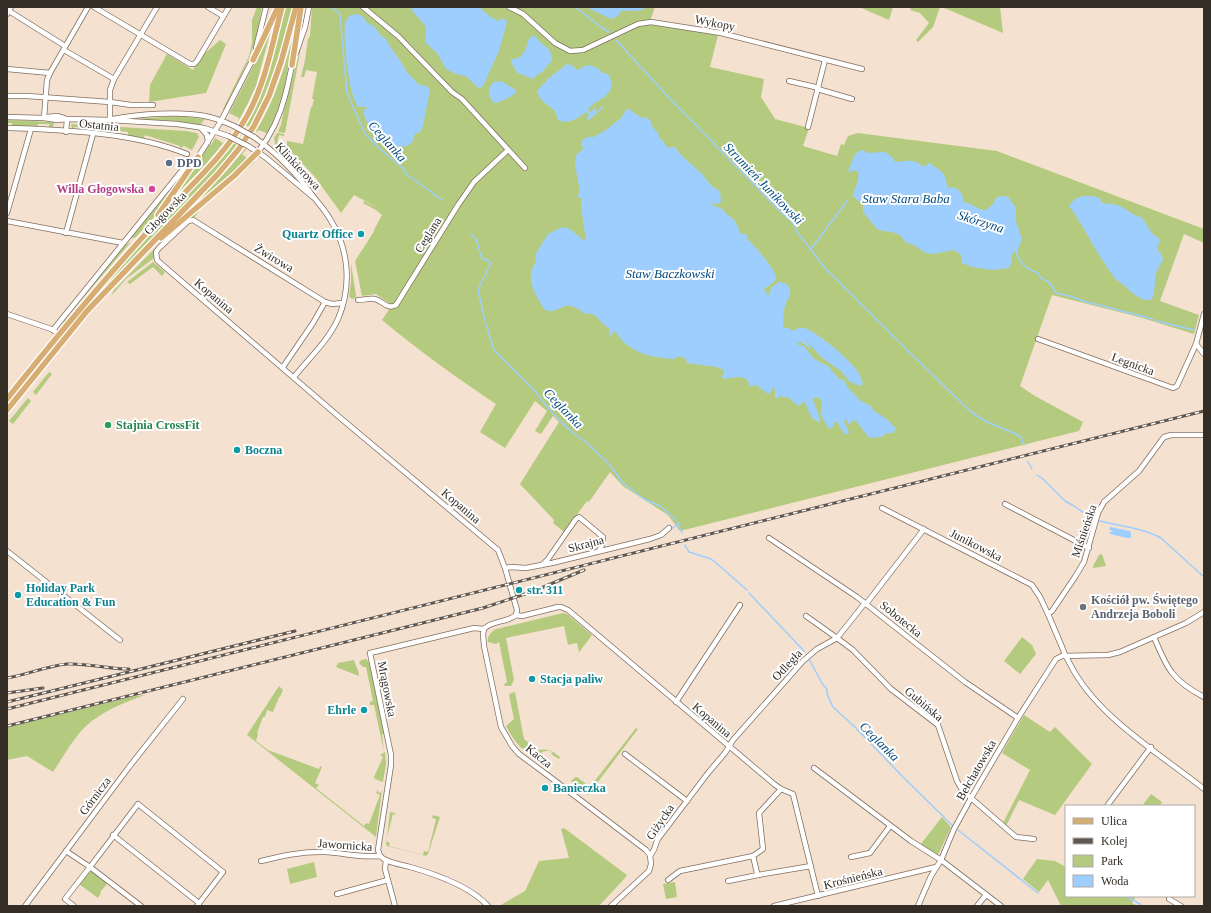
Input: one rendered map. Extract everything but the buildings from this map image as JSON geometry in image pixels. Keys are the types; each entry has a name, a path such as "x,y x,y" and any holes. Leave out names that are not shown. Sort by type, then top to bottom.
{"main road":[{"path":"253,60 278,7"},
{"name":"Głogowska","path":"7,399 96,290 148,231 222,152 236,133 246,117 262,84 282,7"},
{"name":"Głogowska","path":"7,410 87,312 223,168 238,150 254,126 275,81 282,62 296,7"},
{"path":"292,65 301,7"},
{"path":"149,246 166,234 230,180 246,166 258,152"},
{"path":"148,231 198,157"}],"street":[{"path":"44,118 46,80 88,7"},
{"path":"94,7 190,64 194,64 197,61 229,7"},
{"path":"110,120 110,90 114,80 157,7"},
{"path":"208,7 223,16"},
{"path":"214,131 221,121 253,60 266,7"},
{"path":"258,152 275,125 282,106 292,65 305,27 308,7"},
{"path":"363,7 407,45 452,92 462,99 525,168"},
{"name":"Wykopy","path":"509,7 523,14 556,43 570,51 583,50 638,24 651,22 721,33 862,69"},
{"path":"9,11 114,80"},
{"path":"808,127 826,60"},
{"path":"7,69 50,73"},
{"path":"789,81 818,88 852,99"},
{"path":"7,96 45,97 131,105 153,105"},
{"name":"Ostatnia","path":"110,120 125,116 181,114 206,116 234,126 264,144"},
{"name":"Ostatnia","path":"7,117 44,118 54,116 67,119 181,124 214,131 228,136 258,152"},
{"path":"66,132 67,119"},
{"path":"198,127 207,135 208,142"},
{"name":"Ostatnia","path":"7,128 93,134 149,142 187,154"},
{"path":"7,213 31,129"},
{"name":"Głogowska","path":"53,330 184,168 198,157 214,131"},
{"path":"66,233 93,134"},
{"name":"Klinkierowa","path":"264,144 276,154 300,180 327,213 336,229 344,251 347,275 343,303 338,318 330,334 294,377"},
{"name":"Ceglana","path":"358,300 375,299 388,306 392,307 396,305 474,182 508,150"},
{"name":"Klinkierowa","path":"258,152 317,201"},
{"name":"Kopanina","path":"197,222 193,220 188,221 158,249 156,255 158,261 344,421 498,550 505,568 516,615 522,616 558,607 565,608 729,747 781,789 793,794 811,866"},
{"path":"7,221 123,243"},
{"name":"Żwirowa","path":"197,222 325,302 332,304 343,303"},
{"path":"283,367 325,302"},
{"path":"7,314 53,330 59,334"},
{"path":"1204,314 1196,344 1204,354"},
{"name":"Legnicka","path":"1038,339 1173,388 1177,386 1196,344"},
{"name":"Miśnieńska","path":"1048,614 1052,611 1080,570 1089,548 1098,513 1104,502 1139,471 1161,440 1170,435 1204,435"},
{"path":"1005,504 1089,548"},
{"name":"Junikowska","path":"882,508 1032,585 1040,597 1048,614"},
{"path":"542,565 579,517 603,537 603,543 598,551"},
{"name":"Skrajna","path":"505,568 526,568 542,565 656,537 669,528"},
{"name":"Odległa","path":"729,747 733,740 803,661 817,649 837,638 866,604 924,529"},
{"name":"Sobotecka","path":"769,538 866,604 965,682 1018,718"},
{"path":"7,551 120,640"},
{"path":"676,702 740,605"},
{"path":"1065,656 1113,654 1186,623 1204,612"},
{"path":"1048,614 1065,656 1076,676 1089,692 1120,725 1151,747 1204,789"},
{"name":"Mrągowska","path":"380,856 378,850 391,765 370,653 474,628 484,629 489,624 510,619 516,615"},
{"name":"Gubińska","path":"806,616 859,656 891,689 938,725 957,781 961,788 971,798 1016,837 1034,839"},
{"name":"Kacza","path":"484,629 484,646 501,726 512,746 544,773 646,850 650,855"},
{"path":"1154,637 1170,672 1186,687 1204,697"},
{"name":"Bełchatowska","path":"918,906 936,867 941,860 954,829 1018,718 1053,662 1058,657 1065,656"},
{"name":"Górnicza","path":"25,906 129,766 183,699"},
{"name":"Giżycka","path":"611,906 649,870 651,864 650,855 653,853 658,839 729,747"},
{"path":"1108,805 1151,747"},
{"path":"625,754 687,801"},
{"path":"814,768 890,826 941,860 1001,906"},
{"path":"668,880 680,872 753,856 763,849 759,813 781,789"},
{"path":"74,906 65,899 113,835 138,804 223,872 198,904 113,835"},
{"path":"851,858 870,853 890,826"},
{"path":"66,851 90,867 141,906"},
{"name":"Jawornicka","path":"261,861 282,856 325,852 370,857 380,856 386,860 416,869 459,886 476,895 488,906"},
{"path":"753,856 758,875"},
{"path":"386,860 385,869 395,906"},
{"path":"728,881 811,866 818,896"},
{"name":"Krośnieńska","path":"774,906 936,867"},
{"path":"337,894 388,880"},
{"path":"977,906 986,895"},
{"path":"1169,899 1180,906"},
{"path":"804,900 805,906"}],"green space":[{"path":"257,7 262,7 257,35 249,59 224,110 223,109 249,56 252,43 252,20"},
{"path":"285,7 293,7 269,83 250,127 245,125 259,97 273,53"},
{"path":"312,7 655,7 649,24 718,35 710,67 764,79 761,97 775,119 809,128 803,146 837,156 841,144 844,145 848,136 858,133 997,151 1204,229 1204,243 1184,234 1160,301 1199,315 1194,334 1139,317 1052,295 1020,386 1035,396 1083,422 1079,431 680,531 668,515 623,486 610,472 589,502 587,501 564,532 553,523 554,520 520,484 559,422 553,416 541,434 535,431 547,411 535,401 505,448 480,432 496,404 438,364 382,320 392,305 376,294 362,296 355,261 375,230 373,232 382,215 363,203 364,201 382,210 354,195 341,213 315,177 287,147 287,141 303,144 314,99 312,99 317,72 306,70 304,77 301,77 308,39 310,36"},
{"path":"859,7 893,7 889,20"},
{"path":"911,7 940,7 933,27 918,42 916,40 929,23 920,13 910,10"},
{"path":"942,7 1000,7 1003,33"},
{"path":"273,22 256,86 238,122 239,118 229,113 255,63"},
{"path":"296,26 282,100 278,111 268,132 266,133 259,130 257,132 256,131 263,119 280,80"},
{"path":"220,40 226,44 206,93 149,102 150,85 167,54 193,70 203,55"},
{"path":"302,42 285,133 278,132 281,125"},
{"path":"179,116 205,119 200,125 175,121 130,119"},
{"path":"7,120 54,122 53,128 49,128 49,124 38,124 38,127 12,126 12,123 7,123"},
{"path":"72,124 186,131 197,133 199,137 192,150 184,146 180,148 180,146 145,135 144,138 128,136 128,132 109,130 108,134 94,132 94,129 74,127 74,129 72,128"},
{"path":"277,133 284,134 284,136 279,135 277,144 281,145 312,186 293,164 276,148 274,138"},
{"path":"215,138 223,143 226,140 206,164 179,192 209,144 211,145"},
{"path":"233,143 237,145 218,169 110,281 69,328 69,327 155,228 205,176"},
{"path":"245,149 246,150 242,154 249,158 234,173 196,204 229,168"},
{"path":"255,161 154,253 154,258 126,279 112,295 113,291 165,238"},
{"path":"190,166 155,216 136,237 130,239"},
{"path":"131,242 66,318 66,322 64,323 63,320 123,246"},
{"path":"153,262 165,272 162,276 153,267 130,284 127,282"},
{"path":"351,263 356,296 352,299 349,296 351,283"},
{"path":"49,372 52,374 36,395 33,392"},
{"path":"28,398 31,401 13,424 9,421"},
{"path":"1102,554 1106,566 1093,568 1099,555"},
{"path":"563,613 567,614 592,635 572,662 579,652 577,643 568,645 564,626 506,638 514,680 511,686 505,686 504,684 507,682 499,642 496,644 488,642 488,638 492,631"},
{"path":"1022,637 1032,645 1036,654 1020,674 1004,661"},
{"path":"366,659 370,663 384,734 382,735 384,752 374,705 370,705 370,702 373,701 366,667 363,667 359,663 361,660"},
{"path":"354,660 359,676 336,667 338,663"},
{"path":"279,686 283,690 273,712 267,710 265,717 263,717 257,733 256,741 268,750 319,769 320,766 322,767 315,783 319,785 316,788 364,826 366,823 369,824 380,795 376,793 378,789 378,792 380,793 382,790 376,837 247,735"},
{"path":"515,692 524,739 538,750 549,750 542,752 540,755 546,760 545,761 552,765 550,768 545,768 523,750 506,726 514,719 509,695"},
{"path":"145,695 113,708 92,721 77,736 53,772 27,756 7,760 7,727 135,696"},
{"path":"1024,715 1050,732 1055,727 1092,764 1055,815 1019,800 1006,826 1003,823 1030,770 1002,753"},
{"path":"636,728 638,729 588,795 571,781 577,777 590,787"},
{"path":"550,751 560,757 559,759 551,754 552,753"},
{"path":"385,752 386,764 383,782 375,779 374,777 383,757 380,755"},
{"path":"1151,794 1162,802 1160,805 1143,805"},
{"path":"390,812 395,813 396,815 393,814 387,837"},
{"path":"433,815 440,817 428,854 426,856 387,846 386,841 390,843 389,846 423,855 424,851 428,852 436,819 432,818"},
{"path":"942,817 951,827 938,855 934,855 920,845"},
{"path":"564,828 627,875 625,878 599,906 499,906 525,891 539,861 569,858 561,829"},
{"path":"1037,859 1055,861 1065,866 1065,897 1135,897 1132,903 1138,906 1061,906 1048,880 1039,892 1023,879"},
{"path":"314,862 317,877 290,884 287,869"},
{"path":"93,871 108,883 100,892 101,893 98,898 79,884 87,873"},
{"path":"675,882 677,897 666,899 663,884"}],"water":[{"path":"409,7 413,9 416,7 479,7 492,18 498,21 503,18 507,22 499,51 483,86 480,88 477,87 466,76 456,74 446,69 437,53 425,42 426,27"},
{"path":"586,7 647,7 638,11 621,11 618,16 611,19"},
{"path":"356,14 364,18 366,22 375,27 380,35 386,39 406,71 418,84 428,87 430,91 422,129 419,133 416,133 413,141 408,146 391,146 383,142 371,129 365,119 364,110 367,109 366,107 359,107 355,102 352,93 346,55 345,25 349,16"},
{"path":"534,35 549,49 552,60 543,71 532,79 518,73 511,60 519,58 524,53 528,40"},
{"path":"567,64 573,66 577,70 589,65 597,68 604,74 607,73 610,77 610,91 588,109 591,113 595,107 596,112 603,106 603,108 589,120 587,120 589,115 586,112 570,121 566,122 558,120 554,111 541,99 537,91 548,79"},
{"path":"501,81 516,90 516,93 504,100 494,103 490,98 489,90 494,82"},
{"name":"Staw Baczkowski","path":"629,109 642,118 645,117 652,122 651,125 668,148 675,147 712,186 720,191 721,202 718,204 711,204 724,210 726,214 735,221 740,233 747,235 748,240 755,246 773,270 776,278 764,289 768,296 772,287 779,282 785,283 790,288 790,294 785,305 783,323 784,328 789,328 792,331 804,328 810,331 833,347 848,361 859,373 863,383 862,385 860,386 849,381 841,371 821,357 805,339 812,350 801,342 797,343 798,345 804,346 814,359 828,366 839,379 844,380 848,388 861,401 871,406 874,411 887,419 896,429 893,433 887,433 881,437 869,438 856,421 853,420 849,425 845,418 844,422 849,432 848,435 844,433 836,421 834,422 833,427 829,429 821,413 822,402 818,397 813,398 813,400 820,418 820,423 812,418 804,401 799,406 788,397 782,397 780,395 775,399 775,391 772,387 771,392 768,394 756,385 749,387 749,383 745,378 737,377 723,379 722,377 724,370 716,367 687,363 686,359 680,356 672,359 653,357 643,353 624,342 614,331 610,337 609,328 593,314 585,314 579,309 568,306 554,311 547,311 544,309 534,292 531,280 531,274 536,262 535,255 548,234 562,227 570,229 583,240 586,240 581,198 577,197 580,192 575,165 576,155 583,149 581,141 587,137 594,137 606,130 621,118 626,110"},
{"name":"Staw Stara Baba","path":"863,150 868,153 885,152 893,158 895,162 913,161 917,162 923,167 929,163 944,174 948,188 954,187 961,192 964,202 980,209 986,210 993,204 997,197 1008,197 1016,208 1016,221 1022,239 1017,252 1012,254 1012,260 1009,268 992,270 972,267 962,263 961,255 954,250 934,254 926,253 912,244 906,243 900,235 877,229 863,212 863,204 855,197 851,196 853,195 858,181 858,172 854,170 850,172 848,171 855,155 859,151"},
{"path":"1083,196 1100,198 1101,202 1103,203 1117,205 1141,217 1154,235 1158,237 1160,241 1157,248 1163,260 1156,273 1154,293 1151,300 1144,300 1135,295 1120,283 1109,270 1069,206 1075,199"},
{"path":"1110,527 1130,531 1131,538 1110,534 1109,532 1112,531 1109,529"}],"waterway":[{"name":"Ceglanka","path":"332,7 339,13 340,16 347,93 365,134 404,169 405,173 442,200"},
{"name":"Strumień Junikowski","path":"575,7 609,32"},
{"name":"Strumień Junikowski","path":"616,40 672,101 792,222 798,233 825,268 898,341"},
{"name":"Skórzyna","path":"811,249 847,201"},
{"name":"Ceglanka","path":"471,234 476,239 482,259 488,260 491,263 478,290 485,321"},
{"name":"Skórzyna","path":"1016,251 1019,259 1024,265 1030,270 1038,273 1040,277 1050,283 1056,293 1153,319"},
{"name":"Skórzyna","path":"1156,321 1194,330"},
{"name":"Ceglanka","path":"486,324 494,350 535,391 553,414 608,463"},
{"name":"Strumień Junikowski","path":"900,343 971,412 985,421 1020,436 1024,445"},
{"name":"Strumień Junikowski","path":"1028,462 1032,469"},
{"name":"Ceglanka","path":"609,464 623,483 644,499 660,506 675,519"},
{"name":"Strumień Junikowski","path":"1037,475 1065,501 1093,519"},
{"name":"Ceglanka","path":"677,521 682,533"},
{"name":"Strumień Junikowski","path":"1100,521 1139,530 1161,538 1204,577"},
{"path":"670,530 679,523"},
{"name":"Ceglanka","path":"685,545 689,552 711,559 747,590"},
{"name":"Ceglanka","path":"749,593 805,652"},
{"name":"Ceglanka","path":"809,659 823,685 827,689 827,694 833,707 856,728 953,826"},
{"name":"Ceglanka","path":"958,830 1038,893"},
{"name":"Ceglanka","path":"1128,897 1143,906"}],"railway":[{"path":"7,709 1204,411"},
{"path":"7,726 483,608 534,591 584,570"},
{"path":"7,702 295,631"},
{"path":"7,678 67,664 83,664 129,669"},
{"path":"7,693 43,688"}],"place":[{"name":"DPD","path":"169,163"},
{"name":"Willa Głogowska","path":"152,189"},
{"name":"Quartz Office","path":"361,234"},
{"name":"Stajnia CrossFit","path":"108,425"},
{"name":"Boczna","path":"237,450"},
{"name":"str. 311","path":"519,590"},
{"name":"Holiday Park Education & Fun","path":"18,595"},
{"name":"Kościół pw. Świętego Andrzeja Boboli","path":"1083,607"},
{"name":"Stacja paliw","path":"532,679"},
{"name":"Ehrle","path":"364,710"},
{"name":"Banieczka","path":"545,788"}]}
